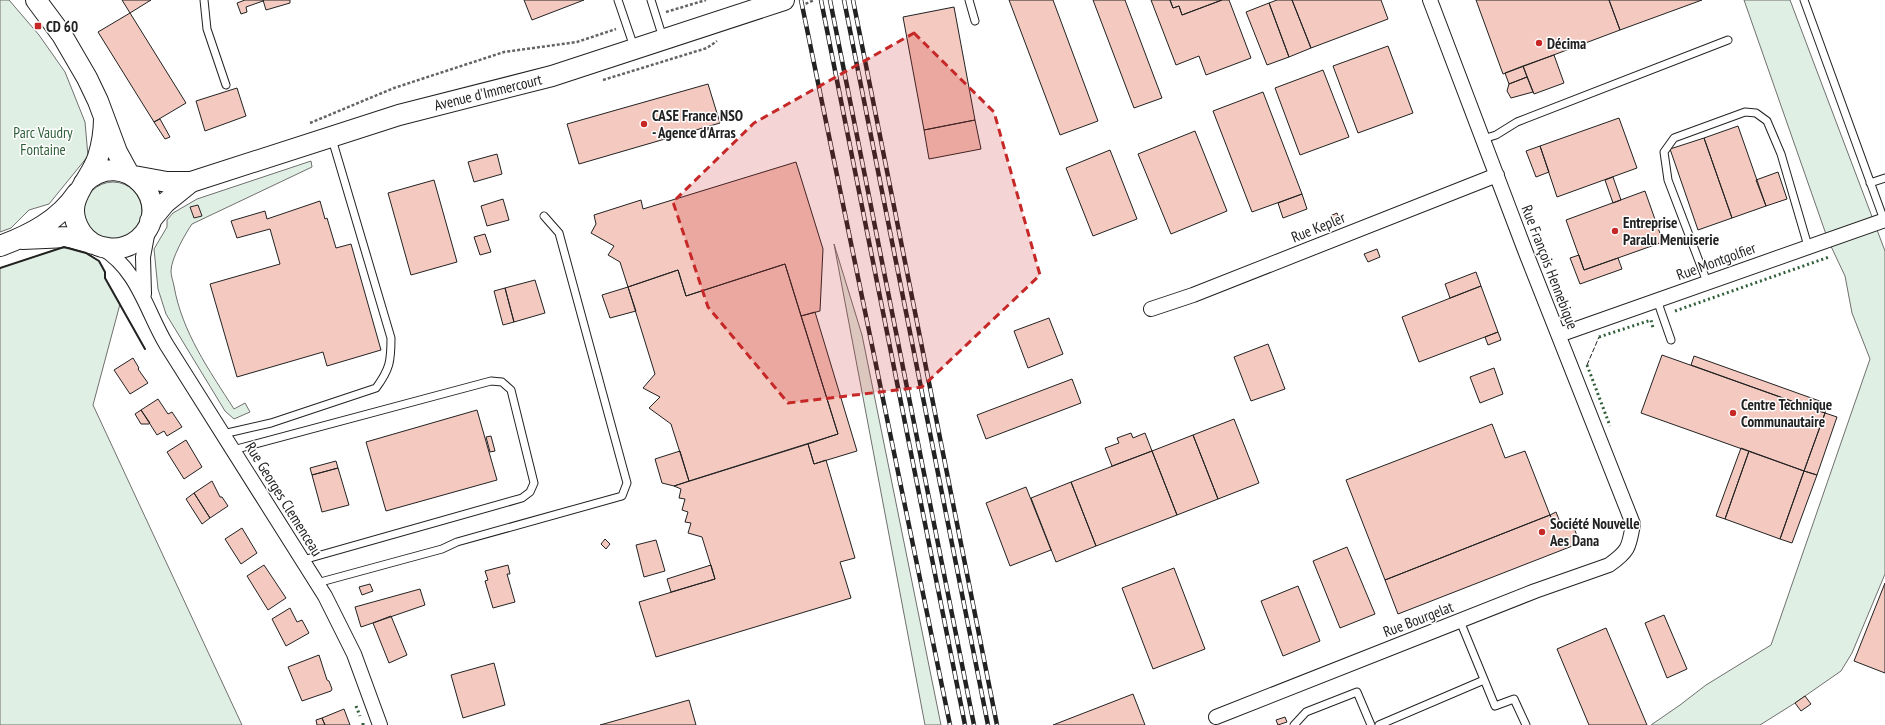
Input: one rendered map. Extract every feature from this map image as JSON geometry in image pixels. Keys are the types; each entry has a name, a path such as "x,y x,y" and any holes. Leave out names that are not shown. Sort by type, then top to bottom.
{"main road":[{"path":"20,239 69,238 116,249 126,246 140,238 150,223 152,205 145,186 132,175 117,152 98,101 79,63 62,34 36,0"},
{"name":"Avenue d'Immercourt","path":"132,175 152,181 191,182 413,111 546,78 784,0"},
{"path":"0,246 20,239 52,220 69,205 98,158 103,135 104,118"},
{"path":"98,246 83,235 76,221 74,206 81,187 91,177 105,171 120,171 132,175"},
{"name":"Avenue d'Immercourt","path":"150,223 165,203 191,182"}],"street":[{"name":"Rue François Hennebique","path":"1430,0 1632,524 1629,546"},
{"name":"Rue Kepler","path":"1151,309 1193,295 1497,175"},
{"name":"Rue Montgolfier","path":"1559,335 1884,220"},
{"path":"144,299 143,256 150,223"},
{"name":"Rue Georges Clemenceau","path":"98,246 113,256 127,269 136,282 160,335 317,583 354,654 380,725"},
{"name":"Rue Bourgelat","path":"1216,717 1460,621 1609,565 1620,557 1629,546"}],"lane":[{"path":"204,0 207,29 226,85"},
{"path":"618,0 634,50"},
{"path":"651,0 664,40"},
{"path":"969,0 975,21"},
{"path":"1804,0 1884,220"},
{"path":"1483,139 1496,135 1517,122 1728,40"},
{"path":"1707,282 1668,180 1664,152 1674,138 1745,112 1756,113 1767,121 1781,154 1808,246"},
{"path":"223,434 271,423 376,388 387,374 391,355 391,338 331,136"},
{"path":"1870,183 1885,178"},
{"path":"317,583 442,549 457,542 622,496 627,484 562,241 559,233 544,216"},
{"path":"1657,300 1671,340"},
{"path":"233,450 491,381 502,382 511,390 534,483 530,492 516,500 303,560"},
{"path":"1460,621 1495,706 1514,699 1526,725"},
{"path":"1379,725 1484,680"},
{"path":"1294,725 1306,712 1357,692 1371,725"}],"path":[{"path":"656,16 706,0"},
{"path":"307,124 394,88 504,52 577,42 627,25"}],"highlighted area":[{"path":"914,33 994,112 1040,275 922,387 788,403 708,307 673,202 754,123"}],"green space":[{"name":"Parc Vaudry Fontaine","path":"0,0 9,0 39,35 65,72 85,122 88,156 49,204 29,210 11,228 0,232"},
{"path":"1744,0 1790,0 1885,251 1885,574 1852,653 1841,671 1795,703 1760,725 1651,725 1706,685 1771,645 1870,359 1852,313 1845,276 1828,240"},
{"path":"311,161 312,167 192,224 182,240 173,260 171,271 172,277 178,303 190,335 206,365 234,409 245,403 250,412 234,419 225,411 166,314 158,289 154,249 167,227 167,220 173,213 197,199"},
{"path":"113,182 129,187 137,195 142,211 137,227 129,235 113,240 97,235 89,227 84,211 89,195 97,187"},
{"path":"834,244 862,335 941,725 925,725"},
{"path":"64,247 86,253 99,261 105,272 105,278 120,304 93,405 242,725 0,725 0,268"}],"building":[{"path":"122,0 151,0 130,13"},
{"path":"245,0 263,1 246,7 247,12 241,14 237,3"},
{"path":"263,0 290,0 290,3 266,10"},
{"path":"524,0 584,0 532,20"},
{"path":"1009,0 1053,0 1098,121 1060,135"},
{"path":"1093,0 1125,0 1162,98 1134,108"},
{"path":"1151,0 1170,0 1173,8 1179,6 1182,15 1222,0 1229,0 1251,58 1206,75 1199,56 1176,65"},
{"path":"1170,0 1222,0 1182,15 1179,6 1173,8"},
{"path":"1277,0 1292,0 1311,48 1289,57 1269,3"},
{"path":"1292,0 1381,0 1388,19 1311,48"},
{"name":"Décima","path":"1476,0 1609,0 1620,30 1503,74"},
{"path":"1609,0 1702,0 1620,30"},
{"path":"1269,3 1289,57 1267,65 1246,12"},
{"path":"954,7 975,120 924,130 903,17"},
{"path":"130,13 186,103 154,122 98,32"},
{"path":"1388,46 1413,113 1358,133 1333,66"},
{"path":"1554,55 1564,83 1534,94 1523,66"},
{"path":"1523,66 1527,77 1509,84 1505,73"},
{"path":"1323,70 1349,137 1300,155 1275,88"},
{"path":"1527,77 1533,92 1511,98 1507,91 1509,84"},
{"name":"CASE France NSO - Agence d'Arras","path":"708,84 720,123 579,164 567,124"},
{"path":"237,88 246,116 205,131 196,101"},
{"path":"1263,92 1302,194 1252,212 1213,111"},
{"path":"1619,118 1637,168 1557,197 1540,146"},
{"path":"160,119 170,137 165,139 154,122"},
{"path":"975,120 981,149 929,159 924,130"},
{"path":"1738,126 1766,206 1732,218 1704,138"},
{"path":"1195,131 1227,211 1171,234 1138,154"},
{"path":"1704,138 1732,218 1698,230 1670,149"},
{"path":"1540,146 1549,172 1536,177 1526,151"},
{"path":"1110,150 1137,219 1093,236 1066,168"},
{"path":"497,154 502,174 474,182 468,162"},
{"path":"796,162 823,249 820,311 801,316 785,264 686,296 678,270 628,287 620,262 608,255 614,246 591,233 596,224 594,215 641,200 643,209"},
{"path":"1778,172 1787,199 1766,206 1756,180"},
{"path":"1613,177 1621,200 1613,203 1605,180"},
{"path":"434,180 457,262 411,275 388,193"},
{"name":"Entreprise Paralu Menuiserie","path":"1645,191 1663,242 1584,270 1566,220"},
{"path":"1302,194 1307,209 1283,218 1278,203"},
{"path":"503,199 509,220 487,226 481,206"},
{"path":"320,201 336,248 351,244 381,350 327,366 323,352 237,377 210,284 280,264 270,229 237,238 231,221 265,211 267,219"},
{"path":"198,205 202,216 194,218 190,207"},
{"path":"1337,213 1340,221 1333,223 1330,216"},
{"path":"485,234 491,252 480,255 474,237"},
{"path":"1377,249 1380,257 1368,262 1364,254"},
{"path":"1579,255 1584,270 1618,258 1622,269 1580,284 1570,258"},
{"path":"785,264 838,434 689,481 671,424 649,408 660,397 643,388 655,374 628,287 678,270 686,296"},
{"path":"1476,272 1481,286 1450,298 1445,284"},
{"path":"535,280 545,313 514,322 505,288"},
{"path":"1481,286 1498,332 1419,362 1402,317"},
{"path":"628,287 636,311 610,318 602,295"},
{"path":"505,288 514,322 503,325 494,291"},
{"path":"815,312 857,451 814,464 808,444 838,434 801,316"},
{"path":"1049,318 1063,354 1028,368 1014,331"},
{"path":"1498,332 1501,340 1488,345 1485,337"},
{"path":"1268,344 1285,389 1251,401 1234,357"},
{"name":"Centre Technique Communautaire","path":"1662,355 1825,413 1804,471 1641,413"},
{"path":"1694,356 1828,404 1825,413 1691,365"},
{"path":"133,358 139,368 138,369 148,383 130,394 114,370"},
{"path":"1494,368 1503,394 1480,403 1470,377"},
{"path":"1072,379 1081,403 986,439 977,415"},
{"path":"158,399 168,414 172,412 182,427 167,436 164,431 157,435 141,410"},
{"path":"141,410 150,423 149,424 141,424 135,414"},
{"path":"477,410 497,480 386,511 366,442"},
{"path":"1825,413 1837,417 1817,475 1804,471"},
{"path":"1234,419 1259,483 1218,499 1193,435"},
{"path":"1492,424 1505,458 1525,451 1550,515 1385,580 1346,480"},
{"path":"1131,433 1133,438 1145,433 1152,451 1112,466 1105,448 1119,443 1117,438"},
{"path":"1193,435 1218,499 1177,515 1152,451"},
{"path":"491,436 495,451 490,452 486,437"},
{"path":"186,440 202,467 184,479 167,452"},
{"path":"808,444 814,464 826,460 855,558 840,562 851,598 656,657 639,602 715,579 702,537 688,533 691,523 685,522 688,512 682,510 685,499 679,498 681,489 674,486"},
{"path":"1741,448 1749,451 1725,519 1716,516"},
{"path":"680,451 689,481 674,486 662,483 655,459"},
{"path":"1152,451 1177,515 1096,546 1071,482"},
{"path":"1749,451 1804,471 1780,539 1725,519"},
{"path":"336,461 338,468 312,475 310,468"},
{"path":"338,468 349,505 322,512 312,475"},
{"path":"1804,471 1817,475 1792,543 1780,539"},
{"path":"212,481 220,497 222,497 228,506 210,518 194,493"},
{"path":"1071,482 1096,546 1056,562 1031,498"},
{"path":"1026,487 1051,550 1010,566 986,503"},
{"path":"194,493 210,518 202,524 186,499"},
{"path":"1556,512 1562,527 1556,529 1550,515"},
{"path":"1550,515 1556,529 1572,523 1580,543 1398,614 1385,580"},
{"path":"242,528 257,553 241,564 225,539"},
{"path":"605,539 610,544 606,549 601,544"},
{"path":"656,540 665,571 644,577 636,545"},
{"path":"1347,547 1375,614 1340,628 1313,561"},
{"path":"264,565 286,598 268,610 247,576"},
{"path":"508,565 510,574 507,574 515,602 493,608 485,581 488,580 485,571"},
{"path":"711,565 715,579 671,592 667,579"},
{"path":"1174,568 1205,649 1153,669 1122,588"},
{"path":"1885,583 1885,673 1854,661"},
{"path":"370,584 373,591 362,595 359,587"},
{"path":"1298,586 1320,641 1283,656 1261,601"},
{"path":"420,589 425,605 361,627 355,607"},
{"path":"290,608 297,622 302,620 309,633 286,646 272,619"},
{"path":"1664,615 1687,669 1667,678 1645,623"},
{"path":"391,616 407,655 389,663 373,623"},
{"path":"1606,628 1647,725 1589,725 1557,649"},
{"path":"319,655 327,680 329,681 332,689 331,691 302,701 288,667"},
{"path":"494,663 505,705 463,718 451,675"},
{"path":"1133,694 1145,725 1053,725"},
{"path":"1805,696 1811,704 1801,711 1795,703"},
{"path":"689,700 696,725 600,725"},
{"path":"344,709 350,725 325,725 322,718"},
{"path":"1285,717 1287,722 1278,725 1276,720"},
{"path":"322,718 325,725 317,725 316,720"}],"railway":[{"path":"801,0 950,725"},
{"path":"821,0 965,725"},
{"path":"830,0 974,725"},
{"path":"844,0 988,725"},
{"path":"853,0 997,725"}],"hedge":[{"path":"1675,311 1829,257"},
{"path":"1599,337 1651,320 1653,328"},
{"path":"1587,365 1610,426"},
{"path":"356,706 360,716"}],"fence":[{"path":"1587,365 1599,337"}],"wall":[{"path":"0,268 64,247 86,253 99,261 105,272 105,278 145,349"}],"place":[{"name":"CD 60","path":"38,26"},
{"name":"Décima","path":"1539,43"},
{"name":"CASE France NSO - Agence d'Arras","path":"644,124"},
{"name":"Entreprise Paralu Menuiserie","path":"1615,231"},
{"name":"Centre Technique Communautaire","path":"1733,413"},
{"name":"Société Nouvelle Aes Dana","path":"1542,532"}]}
